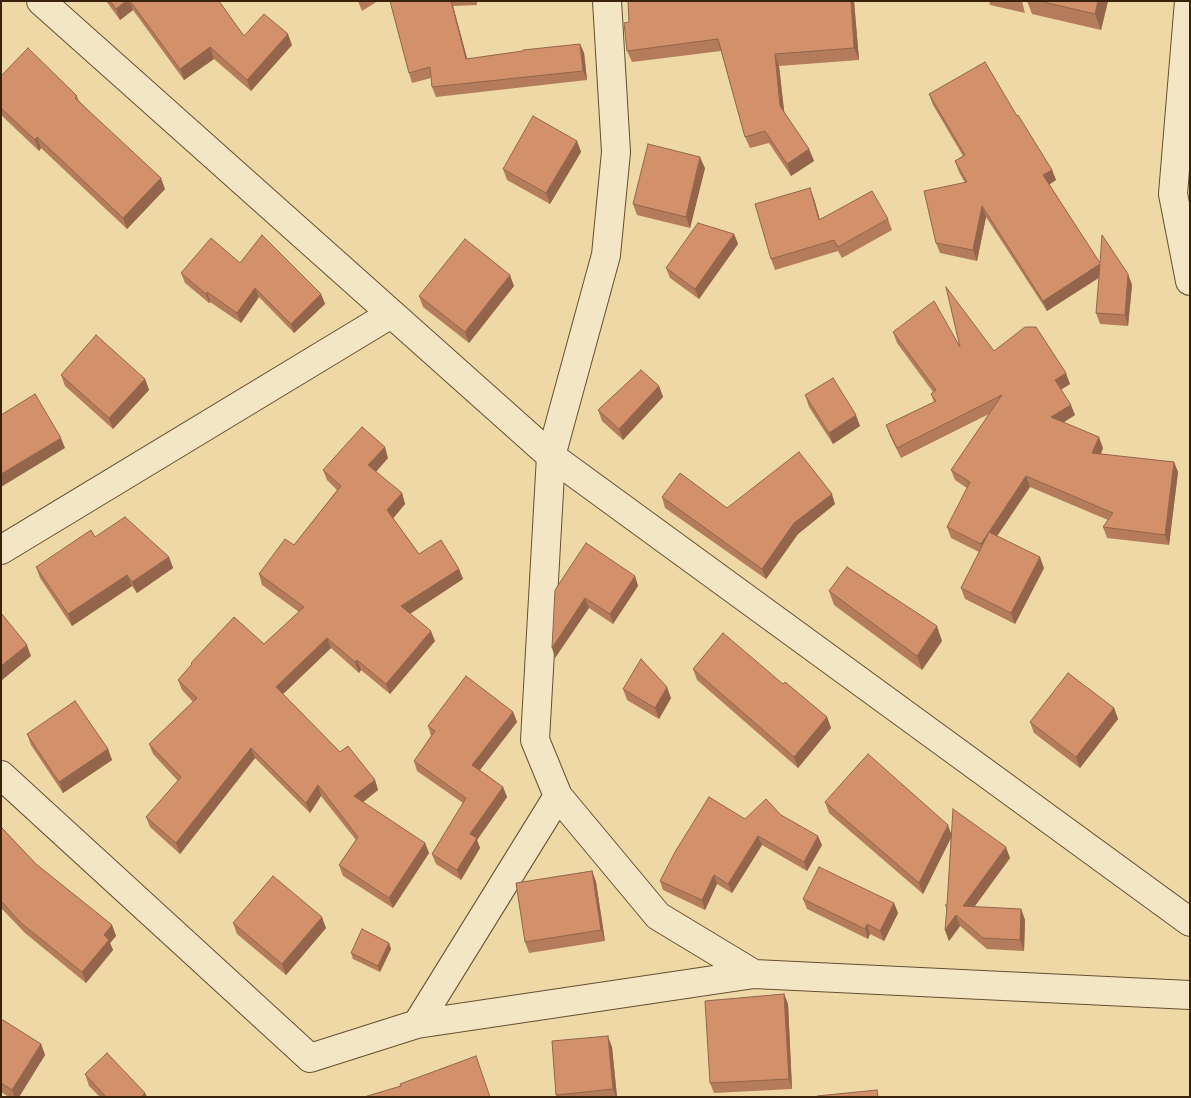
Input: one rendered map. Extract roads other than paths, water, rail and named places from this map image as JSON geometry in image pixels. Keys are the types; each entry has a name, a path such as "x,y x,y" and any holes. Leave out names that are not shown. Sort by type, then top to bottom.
{"street":[{"path":"41,1 551,456 1189,917"},
{"path":"607,1 616,152 606,255 551,456 535,740 558,796 658,916 754,974"},
{"path":"1189,1 1173,194 1190,280"},
{"path":"1,550 392,314"},
{"path":"1,775 310,1058 417,1024 754,974 1190,995"},
{"path":"417,1024 558,796"}]}
